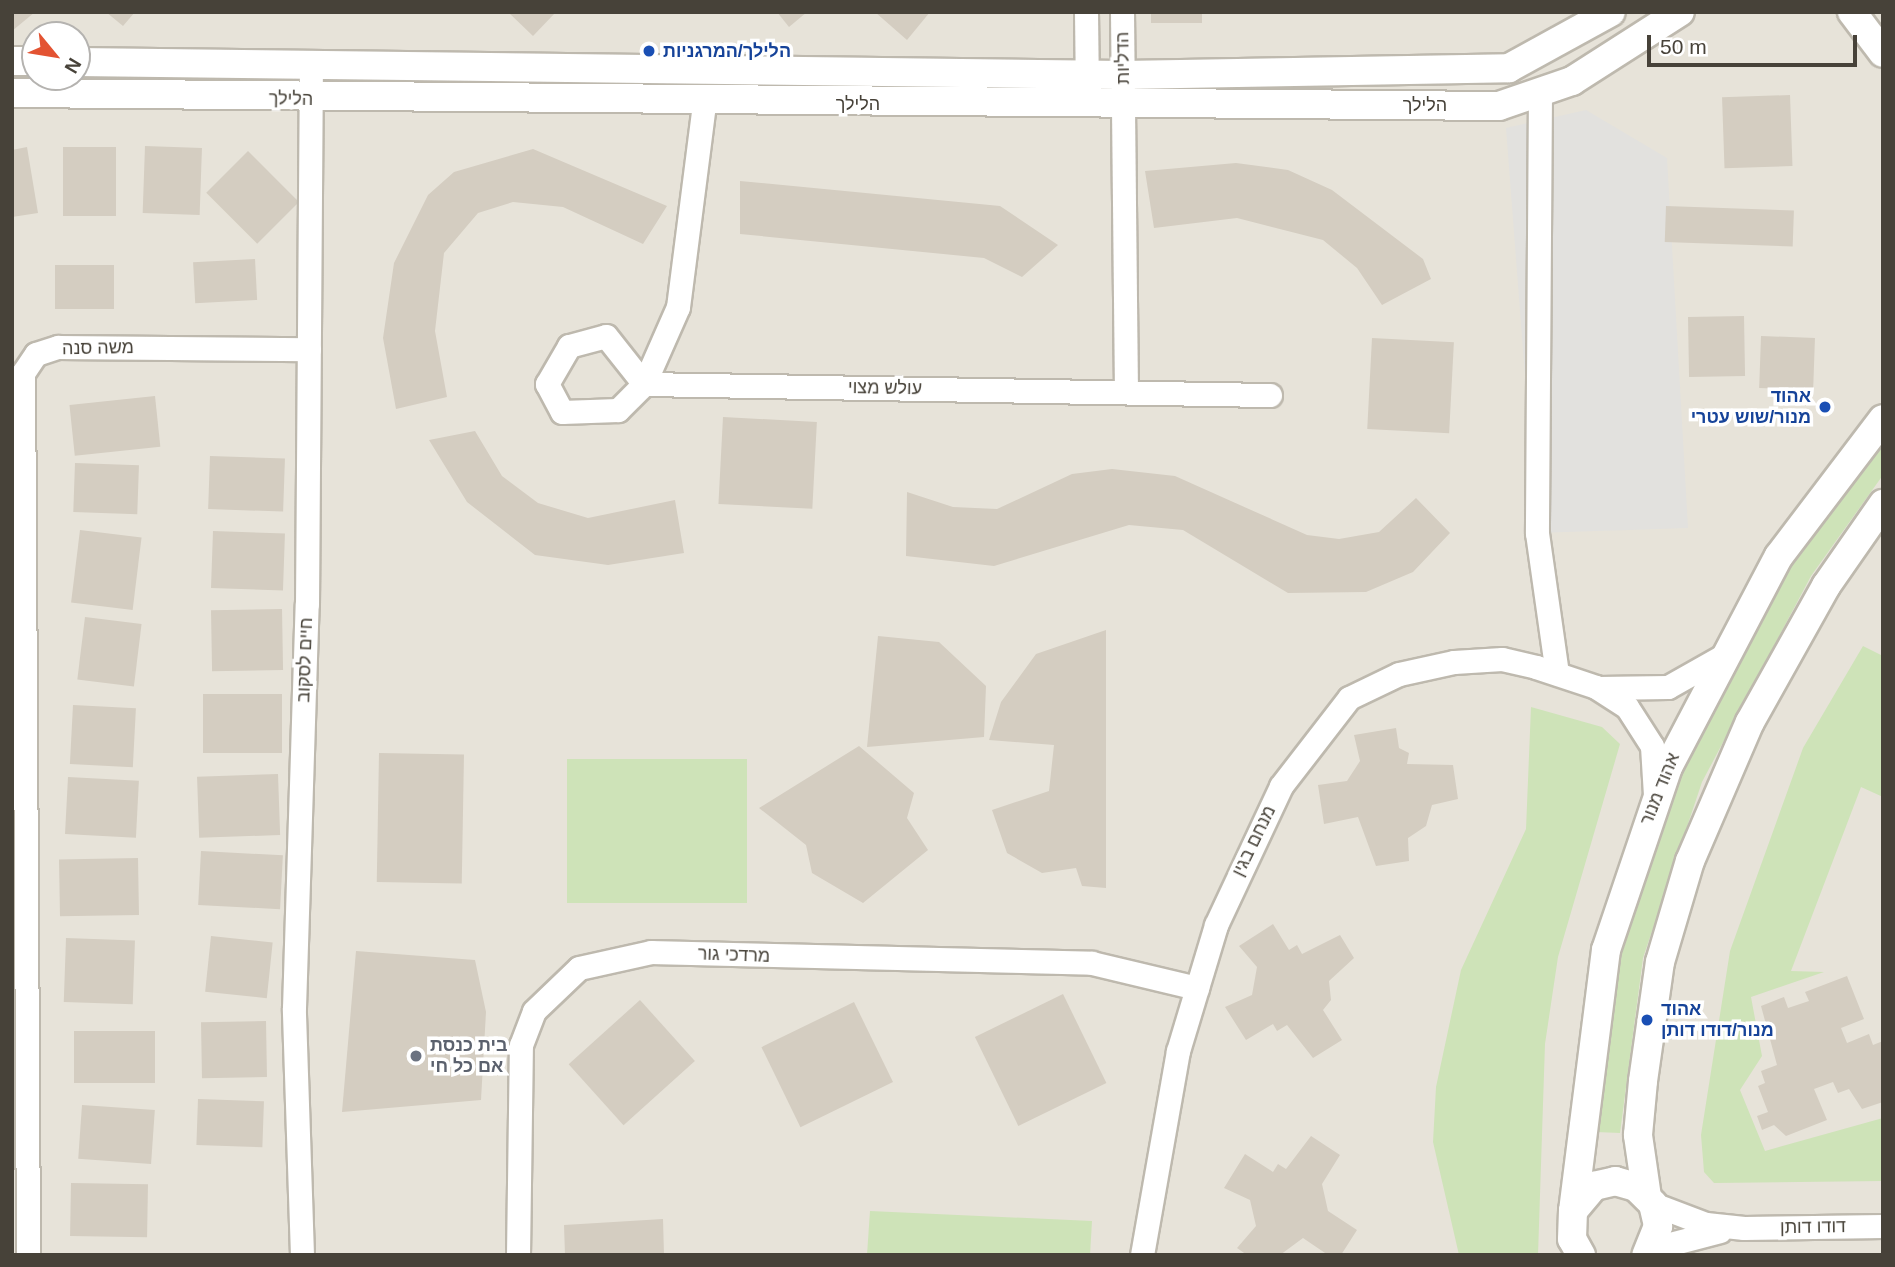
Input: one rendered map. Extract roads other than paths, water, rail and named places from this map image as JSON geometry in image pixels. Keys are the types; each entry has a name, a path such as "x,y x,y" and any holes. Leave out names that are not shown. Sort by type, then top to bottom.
{"street":[{"name":"הדליות","path":"1086,12 1087,103"},
{"name":"הדליות","path":"1122,12 1124,104"},
{"name":"הלילך","path":"91,62 1087,75 1509,68 1611,12"},
{"name":"הלילך","path":"12,93 311,100 704,104 1499,106 1572,81 1680,12"},
{"path":"1852,12 1883,53"},
{"name":"חיים לסקוב","path":"302,1255 294,1008 309,349 311,64"},
{"path":"1540,92 1537,533 1557,674"},
{"name":"עולש מצוי","path":"704,104 678,307 644,384 1270,395"},
{"path":"1124,104 1126,392"},
{"name":"משה סנה","path":"28,1255 20,1032 23,373 36,354 58,347 309,349"},
{"name":"אהוד מנור","path":"1576,1250 1573,1211 1606,950 1655,798 1723,656 1821,492 1883,419"},
{"path":"1648,1252 1658,1226 1650,1201 1638,1135 1644,1068 1660,962 1690,861 1756,710 1826,586 1883,504"},
{"name":"מנחם בגין","path":"1142,1255 1166,1109 1216,925 1258,827 1311,741 1349,698 1399,674 1454,662 1502,659 1596,687 1668,687 1723,656"},
{"name":"מנחם בגין","path":"1596,687 1642,726 1652,746 1655,798"},
{"name":"מרדכי גור","path":"518,1255 521,1045 534,1011 579,968 651,952 1092,963 1197,988"},
{"path":"1573,1211 1582,1196 1606,1182 1625,1183 1650,1201"},
{"name":"דודו דותן","path":"1650,1201 1706,1224 1744,1228 1883,1226"},
{"name":"דודו דותן","path":"1648,1252 1744,1228"}],"place":[{"name":"הלילך/המרגניות","path":"649,51"},
{"name":"אהוד מנור/שוש עטרי","path":"1825,407"},
{"name":"אהוד מנור/דודו דותן","path":"1647,1020"},
{"name":"בית כנסת אם כל חי","path":"416,1056"}]}
